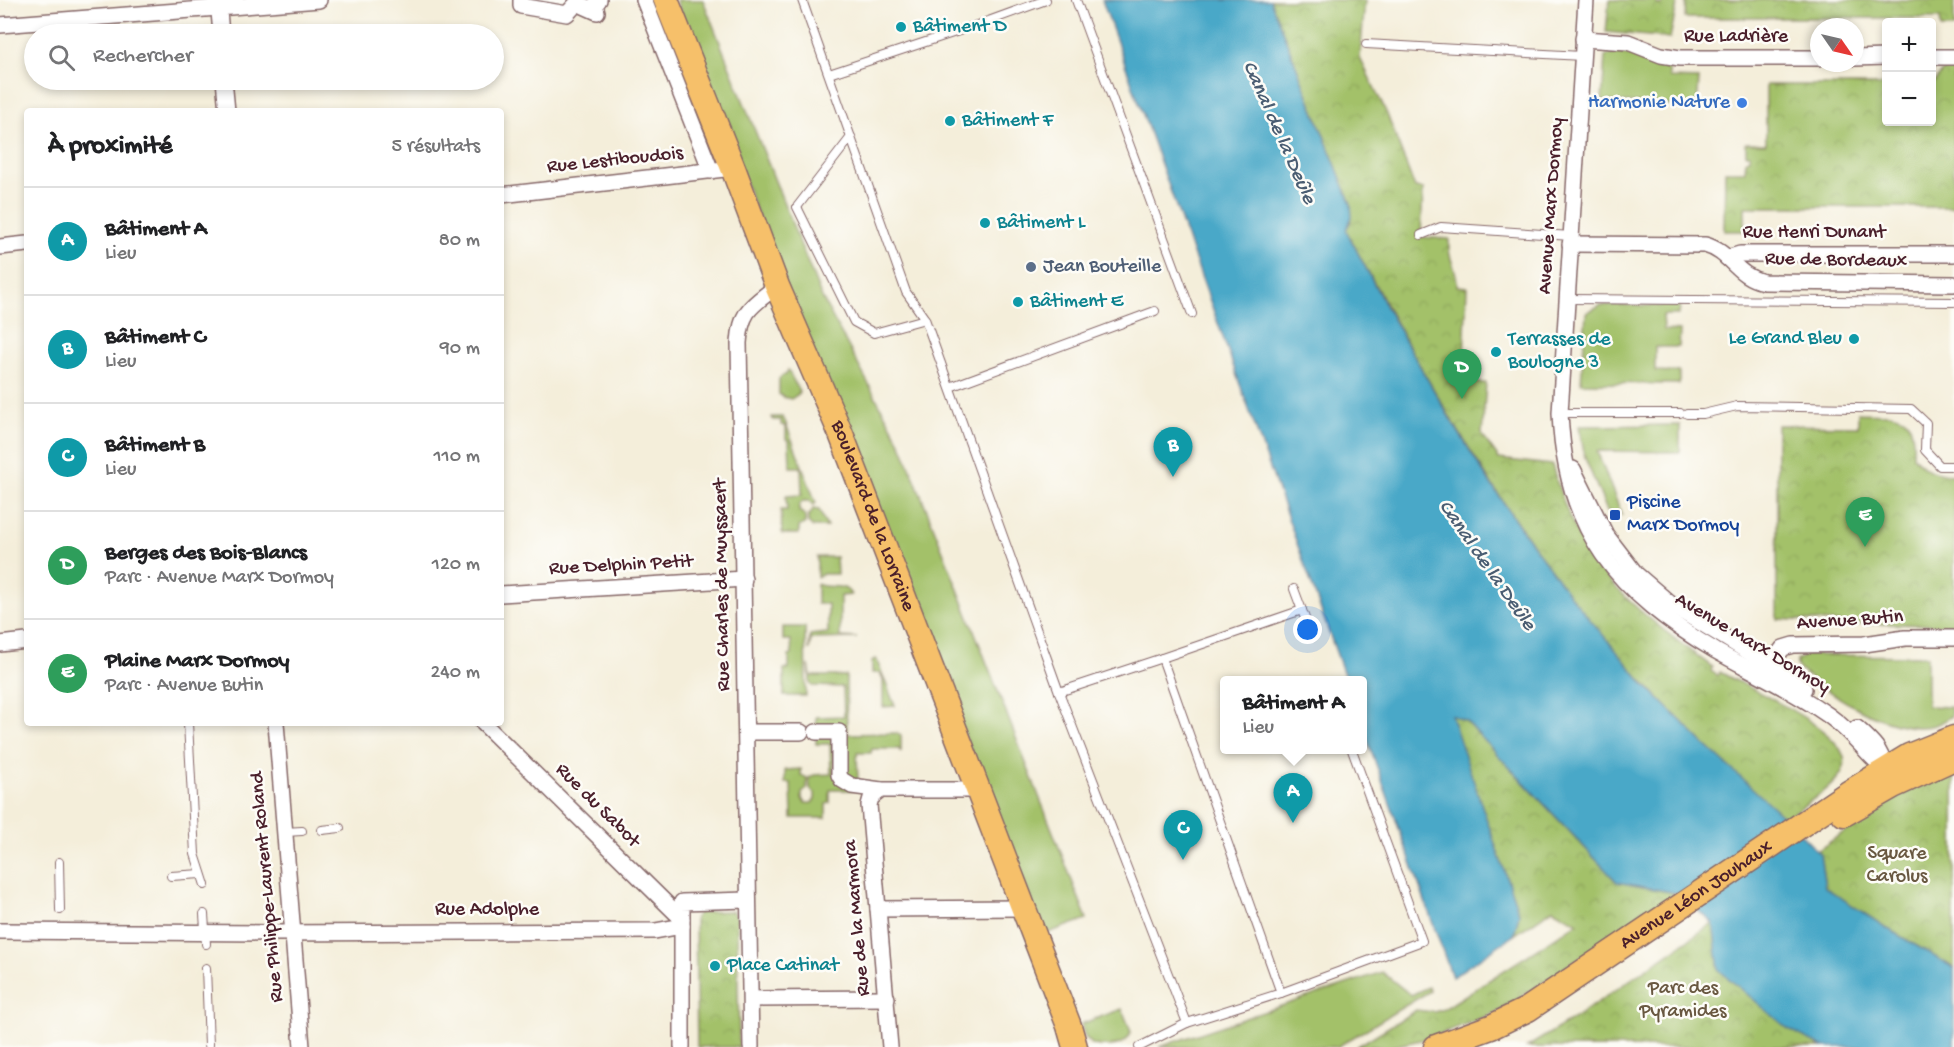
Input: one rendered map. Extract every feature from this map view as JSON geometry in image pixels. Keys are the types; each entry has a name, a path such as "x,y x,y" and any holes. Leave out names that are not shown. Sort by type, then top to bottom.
{"main road":[{"name":"Boulevard de la Lorraine","path":"668,3 722,170 777,286 841,434 1072,1036 1082,1047"},
{"path":"1890,777 1909,756 1954,738"},
{"path":"1890,777 1954,758"},
{"name":"Avenue Léon Jouhaux","path":"1436,1047 1491,1027 1528,1009 1647,938 1841,807 1890,777"},
{"name":"Avenue Léon Jouhaux","path":"1479,1047 1524,1028 1552,1011 1647,938"}],"street":[{"path":"0,25 219,4 319,0"},
{"path":"520,0 521,6 567,14 577,3 597,12 595,5 599,0"},
{"name":"Boulevard de la Lorraine","path":"644,0 722,170"},
{"name":"Avenue Marx Dormoy","path":"1586,0 1560,414 1563,451 1570,483 1587,528 1606,559 1630,589 1650,606 1693,636 1766,670 1852,723 1875,744 1882,754 1890,777"},
{"path":"219,4 220,24"},
{"name":"Rue Ladrière","path":"1583,39 1628,42 1661,55 1680,58 1810,58"},
{"path":"1864,57 1882,57"},
{"path":"1936,57 1954,57"},
{"path":"226,90 227,108"},
{"name":"Rue Lestiboudois","path":"504,195 722,170"},
{"name":"Rue Henri Dunant","path":"1570,240 1705,245 1716,249 1727,258 1740,254 1954,254"},
{"path":"0,247 24,244"},
{"name":"Rue de Bordeaux","path":"1727,258 1742,274 1764,282 1954,284"},
{"name":"Rue Charles de Muyssaert","path":"747,900 744,579 733,350 745,313 777,286"},
{"name":"Rue Delphin Petit","path":"504,594 744,579"},
{"name":"Avenue Butin","path":"1766,670 1783,648 1793,645 1864,644 1905,638 1954,638"},
{"path":"0,644 24,641"},
{"name":"Rue Philippe-Laurent Roland","path":"276,726 302,1047"},
{"name":"Rue du Sabot","path":"486,726 682,923"},
{"path":"746,732 839,732 839,775 842,780 852,786 881,790 979,790"},
{"name":"Rue de la Marmora","path":"881,790 871,798 869,805 890,1047"},
{"path":"682,1047 682,902 747,900 751,1047"},
{"path":"878,909 1023,908"},
{"name":"Rue Adolphe","path":"0,931 60,926 206,938 293,933 655,931 682,923"},
{"path":"751,999 887,998"}],"lane":[{"path":"802,0 906,292 925,319 1059,692 1187,1023"},
{"path":"829,74 1046,0"},
{"path":"1076,0 1191,314"},
{"path":"1366,44 1582,56"},
{"path":"851,137 796,207 854,322 874,333 925,319"},
{"path":"1420,235 1441,227 1570,240"},
{"path":"1567,299 1954,302"},
{"path":"950,387 1155,311"},
{"path":"1560,414 1703,414 1737,406 1911,409 1926,423 1925,450 1940,466 1954,466"},
{"path":"1294,590 1312,637"},
{"path":"1059,692 1302,610"},
{"path":"1162,658 1281,993"},
{"path":"188,726 195,854 205,885"},
{"path":"1139,1047 1187,1023 1281,993 1422,941 1353,754"},
{"path":"322,830 340,828"},
{"path":"285,832 302,831"},
{"path":"59,862 60,910"},
{"path":"171,876 201,874"},
{"path":"204,914 206,938"},
{"path":"206,968 209,1045"}],"green space":[{"path":"676,0 703,0 821,296 901,444 1087,919 1048,933 1042,928 790,300"},
{"path":"1270,0 1365,0 1360,58 1387,114 1415,188 1423,189 1421,237 1449,239 1457,286 1467,287 1463,382 1486,383 1482,435 1499,459 1552,465 1571,521 1580,539 1606,576 1622,593 1657,625 1712,667 1711,671 1718,676 1720,672 1795,712 1816,726 1843,753 1844,767 1834,782 1818,796 1785,818 1672,713 1620,656 1571,597 1479,464 1423,372 1346,230 1351,221 1351,204"},
{"path":"1609,0 1655,0 1658,5 1670,0 1678,0 1670,38 1606,32"},
{"path":"1686,0 1954,0 1954,28 1941,28 1940,18 1685,18"},
{"path":"1616,53 1632,55 1669,67 1669,78 1699,79 1697,107 1602,101 1605,56"},
{"path":"1947,65 1954,65 1954,207 1745,207 1745,231 1724,231 1725,171 1745,171 1746,160 1750,159 1750,154 1746,154 1746,143 1766,143 1766,85 1882,85 1882,126 1936,126 1936,80"},
{"path":"1600,305 1680,306 1679,315 1663,315 1664,330 1680,331 1679,347 1655,347 1655,371 1679,372 1679,384 1581,383 1586,313"},
{"path":"788,370 800,393 791,399 779,394 779,379 786,375"},
{"path":"1858,413 1901,417 1907,421 1911,429 1913,456 1931,471 1954,475 1954,625 1868,624 1777,619 1777,425 1858,426"},
{"path":"772,417 782,417 785,421 816,503 813,505 809,501 803,501 799,505 799,511 805,515 805,523 799,527 799,534 782,534 781,510 787,510 786,496 802,495 801,467 790,467 786,426 781,425 781,420 773,420"},
{"path":"1680,425 1680,452 1597,451 1622,515 1607,511 1585,458 1579,426"},
{"path":"813,509 819,510 827,527 812,527 808,523 808,515"},
{"path":"817,557 836,557 837,574 823,574 817,577"},
{"path":"817,584 844,588 851,595 840,596 840,637 857,638 811,639 809,650 810,635 828,633 828,604 817,604"},
{"path":"783,627 805,627 806,696 784,696 784,669 789,669 789,656 792,655 791,640 783,640"},
{"path":"1806,655 1927,656 1927,706 1951,707 1951,716 1935,725 1918,727 1901,725 1864,712 1829,692 1801,671 1797,666 1797,661"},
{"path":"875,659 895,706 883,707 883,679 880,673 872,673 872,661"},
{"path":"809,665 811,676 846,676 847,730 843,728 843,724 816,729 816,717 844,716 843,687 812,686"},
{"path":"1450,714 1466,721 1617,882 1676,893 1500,1011 1429,1038 1390,1047 1356,1047 1416,1010 1434,1012 1444,1009 1578,923 1553,909 1514,935 1519,914"},
{"path":"897,733 901,736 901,753 899,749 872,749 871,753 857,753 858,783 846,777 845,734"},
{"path":"826,735 833,740 834,773 860,790 830,790 830,803 826,804 826,818 792,818 791,783 785,783 785,770 801,769 801,775 807,778 807,789 802,793 802,799 805,803 812,803 815,793 810,789 809,778 814,775 831,774 830,744 816,744 816,736"},
{"name":"Square Carolus","path":"1954,774 1954,968 1888,929 1825,887 1820,855 1817,851 1899,796"},
{"path":"732,911 737,917 739,1047 697,1047 695,918 699,912"},
{"name":"Parc des Pyramides","path":"1713,923 1719,970 1787,1028 1823,1047 1527,1047 1573,1019"},
{"path":"1382,972 1411,995 1428,987 1430,991 1337,1047 1159,1047"},
{"path":"1122,1009 1131,1032 1125,1041 1116,1045 1098,1046 1093,1045 1085,1037 1081,1024"}],"water":[{"name":"Canal de la Deûle","path":"1102,0 1270,0 1351,204 1352,217 1346,230 1386,307 1485,475 1572,598 1645,685 1820,854 1825,887 1888,929 1954,968 1954,1047 1823,1047 1787,1028 1719,970 1713,923 1676,893 1617,882 1466,721 1451,715 1519,914 1514,935 1452,977 1367,739 1367,676 1345,676"}],"place":[{"name":"Bâtiment D","path":"901,27"},
{"name":"Harmonie Nature","path":"1742,103"},
{"name":"Bâtiment F","path":"950,121"},
{"name":"Bâtiment L","path":"985,223"},
{"name":"Jean Bouteille","path":"1031,267"},
{"name":"Bâtiment E","path":"1018,302"},
{"name":"Le Grand Bleu","path":"1854,339"},
{"name":"Terrasses de Boulogne 3","path":"1496,352"},
{"name":"Berges des Bois-Blancs","path":"1462,399"},
{"name":"Bâtiment C","path":"1173,477"},
{"name":"Piscine Marx Dormoy","path":"1615,515"},
{"name":"Plaine Marx Dormoy","path":"1865,547"},
{"name":"Bâtiment A","path":"1293,823"},
{"name":"Bâtiment B","path":"1183,860"},
{"name":"Place Catinat","path":"715,966"}]}
